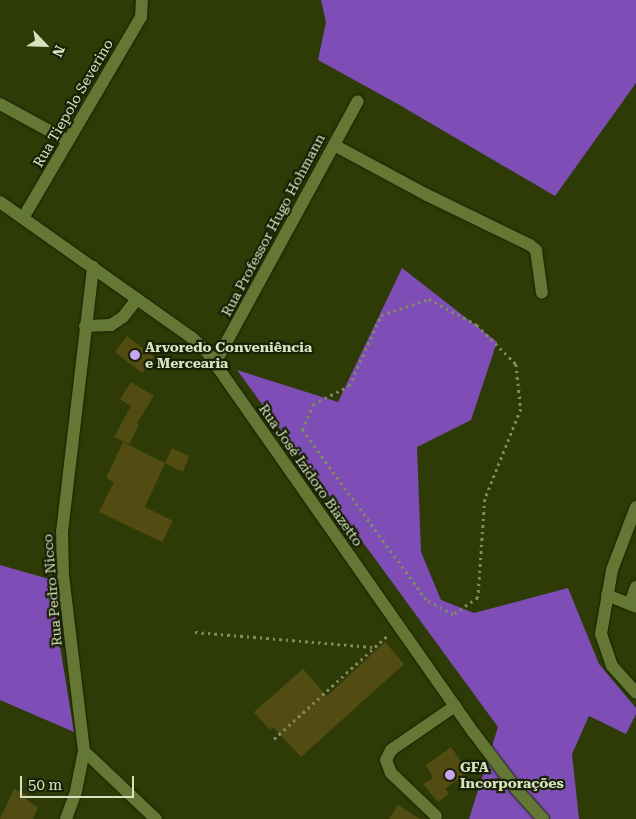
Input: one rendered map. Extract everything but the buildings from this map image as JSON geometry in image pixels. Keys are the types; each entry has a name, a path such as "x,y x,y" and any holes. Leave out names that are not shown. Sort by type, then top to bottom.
{"street":[{"name":"Rua Tiepolo Severino","path":"23,218 140,17 142,0"},
{"name":"Rua Professor Hugo Hohmann","path":"215,363 358,101"},
{"path":"0,104 68,142"},
{"path":"334,144 426,195 530,245 536,250 542,293"},
{"name":"Rua José Izidoro Biazetto","path":"0,202 195,341 215,363 455,706 511,782 543,819"},
{"name":"Rua Pedro Nicco","path":"66,819 76,791 84,751 63,575 62,532 93,267"},
{"path":"85,326 111,325 124,317 137,299"},
{"path":"636,507 612,570 601,634 612,666 636,694"},
{"path":"608,595 633,606 636,588"},
{"path":"436,816 391,773 386,760 391,750 455,706"},
{"path":"84,751 156,819"}],"path":[{"path":"429,298 477,325 516,364 521,409 484,499 478,598 453,615 426,600 302,430 313,404 349,386 381,316 429,298"},
{"path":"274,739 398,625"},
{"path":"195,632 375,647"}],"shaded area":[{"path":"321,0 636,0 636,83 555,196 396,103 318,60 326,22"},
{"path":"402,268 497,342 471,420 417,447 421,552 441,600 474,613 568,588 599,664 636,708 636,714 626,734 589,716 572,754 579,819 469,819 498,727 237,370 338,402"},
{"path":"0,565 49,579 74,732 0,700"}],"place":[{"name":"Arvoredo Conveniência e Mercearia","path":"135,355"},
{"name":"GFA Incorporações","path":"450,775"}]}
